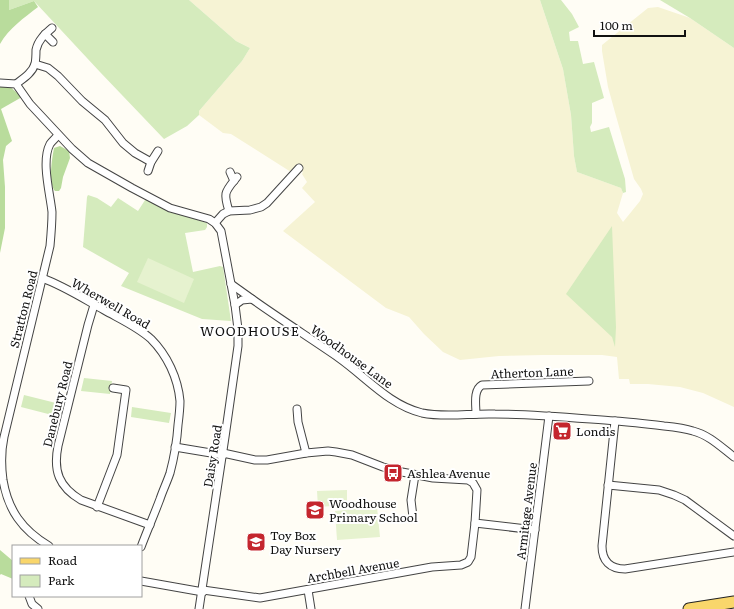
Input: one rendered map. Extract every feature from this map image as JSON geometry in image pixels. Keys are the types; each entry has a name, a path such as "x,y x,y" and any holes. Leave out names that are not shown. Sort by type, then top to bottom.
{"main road":[{"path":"690,609 721,607 734,602"}],"street":[{"path":"0,83 16,84 31,72 35,64 38,44 45,34 52,28"},
{"path":"45,34 53,42"},
{"path":"35,64 48,68 58,76 82,101 105,120 123,143 151,162"},
{"path":"16,84 30,104 58,135 95,168 170,208 206,218 215,223 220,229 222,236 235,306"},
{"name":"Stratton Road","path":"47,545 39,540 25,527 17,518 11,507 6,494 1,458 2,444 50,246 52,211 46,161 48,148 58,135"},
{"path":"148,171 151,162 158,151"},
{"path":"215,223 223,214 229,211 248,211 264,205 270,201 299,168"},
{"path":"229,211 225,199 225,193 235,179 230,172"},
{"name":"Wherwell Road","path":"42,278 52,282 145,334 167,360 175,378 180,399 180,412 175,447 168,480 142,545"},
{"name":"Woodhouse Lane","path":"231,284 340,359 379,391 398,403 413,410 428,414 446,416 476,414 549,416 672,427 694,431 712,440 734,457"},
{"path":"235,306 242,300 252,298"},
{"name":"Danebury Road","path":"94,305 58,446 56,463 59,477 68,490 81,500 150,525"},
{"name":"Daisy Road","path":"199,609 203,591 237,355 238,329 235,306"},
{"name":"Atherton Lane","path":"476,414 476,392 479,386 482,385 589,381"},
{"path":"97,506 117,455 123,416 126,390 113,388"},
{"path":"297,409 299,426 306,453"},
{"name":"Armitage Avenue","path":"525,609 549,416"},
{"path":"615,421 602,551 605,560 611,566 625,569 734,552"},
{"path":"175,447 260,460 273,460 306,453 328,451 344,453 383,467 415,475 442,479 466,479 473,482 477,493 475,523 535,530"},
{"path":"413,517 411,500 415,475"},
{"path":"608,485 659,490 674,495 685,500 734,536"},
{"name":"Archbell Avenue","path":"203,591 256,598 432,567 464,564 469,561 472,552 475,523"},
{"path":"142,581 203,591"},
{"path":"308,590 311,609"},
{"path":"29,597 32,604 38,609"}],"shaded area":[{"path":"189,0 540,0 563,69 571,115 574,156 577,172 621,188 623,193 617,213 623,222 640,201 643,194 634,179 608,87 602,45 648,8 658,7 690,18 734,48 734,407 703,393 680,387 630,384 629,379 619,379 617,357 602,355 543,355 499,356 460,360 443,352 409,317 386,308 283,231 315,202 302,188 307,182 302,174 303,172 297,167 291,172 231,134 223,133 199,115 199,111 242,61 250,48 236,41"}],"green space":[{"path":"0,0 9,0 9,10 34,1 38,7 12,28 0,44"},
{"path":"9,0 189,0 236,41 250,48 242,61 199,111 199,115 187,126 164,139 34,1 9,10"},
{"path":"540,0 561,0 572,14 579,27 569,32 570,41 578,41 583,64 594,62 604,98 592,103 591,132 609,127 625,179 626,192 623,193 621,188 577,172 574,156 571,115 563,69"},
{"path":"660,0 734,0 734,48 690,18"},
{"path":"9,86 22,97 1,109 12,141 6,146 3,160 5,187 5,228 0,253 0,87"},
{"path":"60,146 69,151 70,158 63,177 61,188 59,191 55,191 51,176 52,164 54,148"},
{"path":"88,195 97,198 111,207 118,198 138,211 147,197 173,212 207,223 205,230 185,233 193,272 220,266 223,267 231,321 202,319 121,286 129,273 83,247"},
{"path":"612,226 616,327 615,347 612,337 566,294"},
{"path":"148,258 194,279 184,303 137,282"},
{"path":"84,378 112,381 110,394 81,391"},
{"path":"24,395 60,404 56,416 21,407"},
{"path":"132,407 171,413 169,423 131,417"},
{"path":"347,490 347,505 318,507 317,491"},
{"path":"377,507 380,537 337,540 335,511"},
{"path":"0,550 12,560 12,579 1,574 0,575"}],"place":[{"name":"Londis","path":"562,431"},
{"name":"Ashlea Avenue","path":"393,473"},
{"name":"Woodhouse Primary School","path":"315,510"},
{"name":"Toy Box Day Nursery","path":"256,542"}],"district":[{"name":"WOODHOUSE","path":"250,330"}]}
